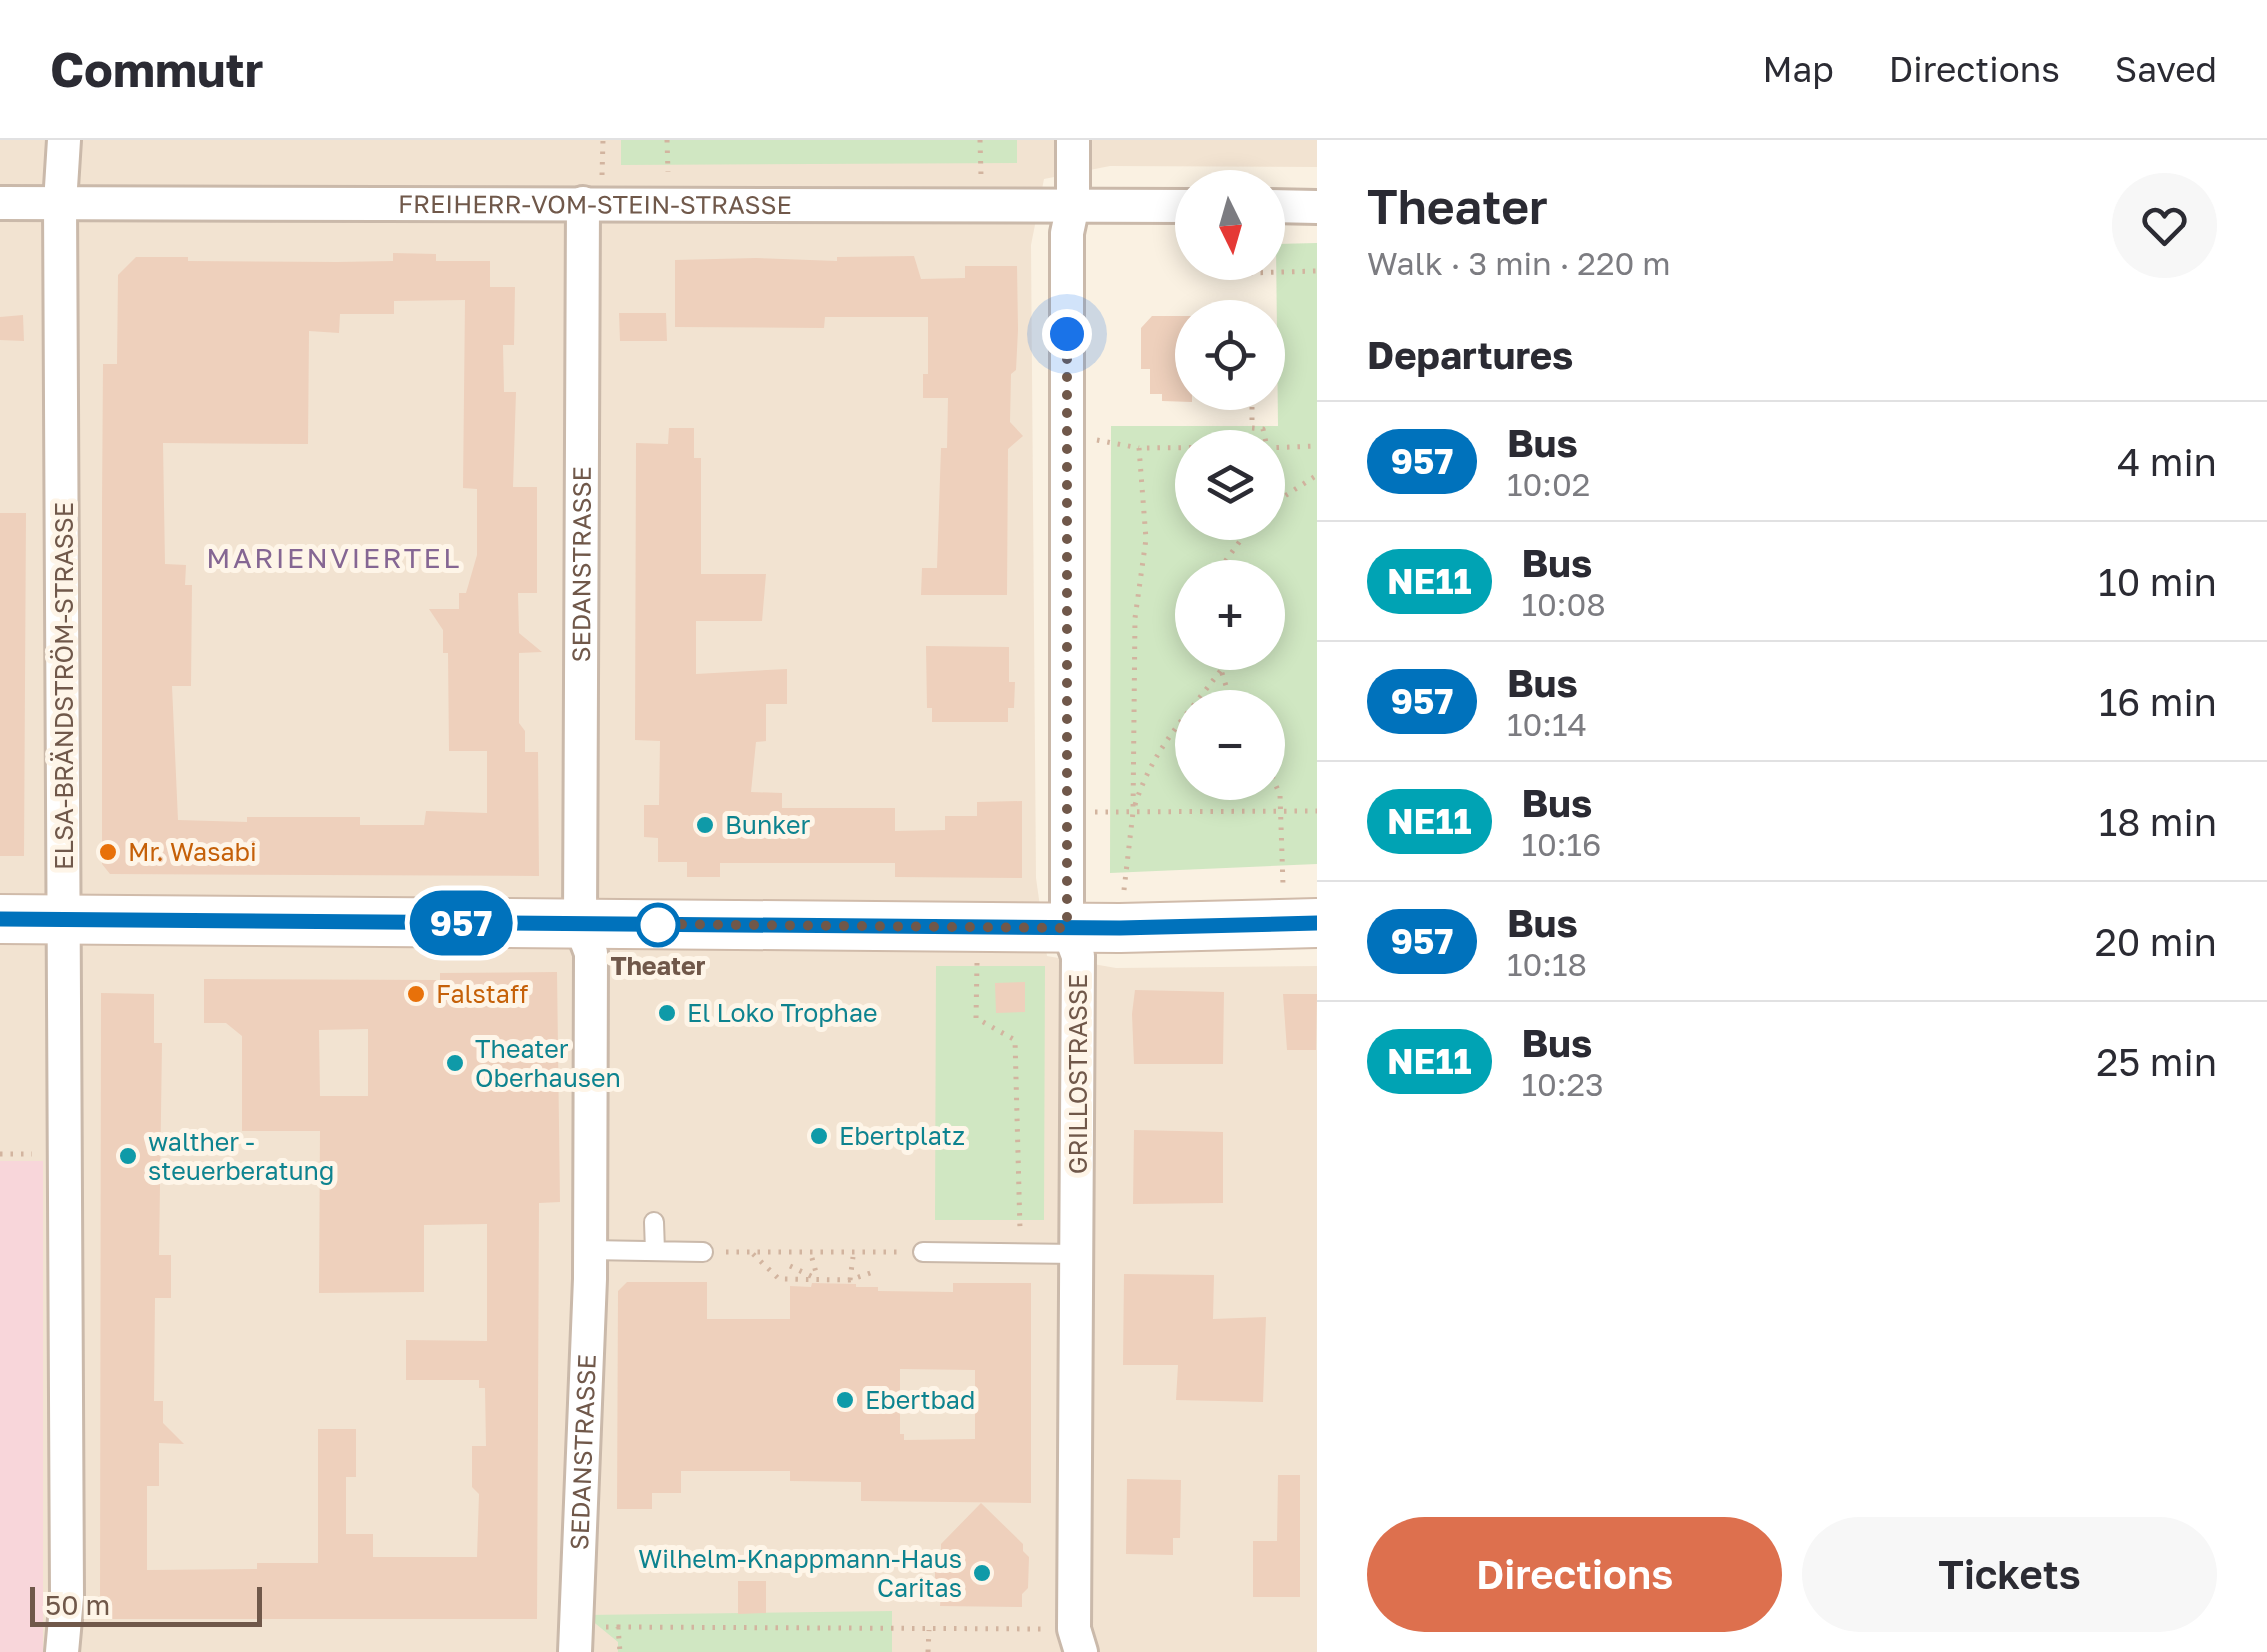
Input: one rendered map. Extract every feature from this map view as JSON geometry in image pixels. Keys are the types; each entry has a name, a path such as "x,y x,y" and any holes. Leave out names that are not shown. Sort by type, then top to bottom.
{"street":[{"name":"ELSA-BRÄNDSTRÖM-STRASSE","path":"62,1652 67,1597 60,204 64,140"},
{"name":"GRILLOSTRASSE","path":"1073,140 1074,205 1067,234 1067,928 1078,956 1078,1644"},
{"name":"FREIHERR-VOM-STEIN-STRASSE","path":"0,203 1175,206"},
{"name":"SEDANSTRASSE","path":"575,1652 590,1250 583,203"},
{"path":"1285,206 1317,206"},
{"path":"0,919 586,939 978,927 1299,924"}],"lane":[{"path":"654,1222 654,1252"},
{"path":"590,1250 703,1252"},
{"path":"922,1252 1078,1254"}],"path":[{"path":"1285,271 1317,271"},
{"path":"1252,410 1252,428 1263,430"},
{"path":"1067,434 1138,448 1175,448"},
{"path":"1285,447 1317,446"},
{"path":"1120,928 1133,812 1134,651 1146,540 1138,448"},
{"path":"1285,496 1317,475"},
{"path":"1133,812 1144,775 1157,750 1221,670"},
{"path":"1221,670 1227,690"},
{"path":"1280,800 1299,924"},
{"path":"1067,811 1317,812"},
{"path":"978,927 976,1018 1014,1040 1021,1253"},
{"path":"703,1252 922,1252"},
{"path":"751,1252 779,1279 850,1280 876,1271"},
{"path":"812,1258 818,1279"},
{"path":"850,1280 853,1258"},
{"path":"790,1266 818,1279"},
{"path":"618,1627 930,1629 1078,1644"},
{"path":"928,1652 930,1629"}],"shaded area":[{"path":"0,140 1317,140 1317,167 1110,166 1044,179 1031,245 1036,878 1047,956 1116,968 1317,966 1317,1652 0,1652"},
{"path":"0,1161 43,1161 43,1652 0,1652"}],"green space":[{"path":"621,140 1017,140 1017,163 621,165"},
{"path":"1317,243 1317,864 1110,873 1111,426 1278,426 1278,410 1285,410 1285,300 1277,300 1276,280 1285,280 1285,244"},
{"path":"936,966 1045,966 1044,1220 935,1220"},
{"path":"892,1611 892,1652 618,1652 618,1642 585,1615"}],"building":[{"path":"393,253 436,254 436,261 490,261 490,287 515,287 514,345 503,345 504,392 516,392 513,487 537,487 537,593 518,593 519,633 542,652 519,653 519,723 525,731 525,752 538,752 539,876 110,874 102,864 103,364 117,364 118,275 136,257 188,257 188,261 393,261","holes":["465,300 463,488 477,489 477,555 466,593 459,593 459,609 429,609 443,630 443,653 448,653 449,751 487,751 487,813 426,811 424,825 360,825 360,817 247,817 247,822 178,820 172,686 191,686 192,585 185,585 186,565 165,564 163,443 308,444 309,331 339,333 340,314 394,314 394,301"]},
{"path":"914,256 921,279 965,278 965,266 1017,266 1018,330 1016,370 1011,374 1010,422 1023,436 1008,449 1007,595 921,595 922,568 937,568 941,448 947,448 948,398 923,398 923,374 928,374 928,317 825,317 824,328 675,327 675,260 837,261 837,257"},
{"path":"619,313 666,313 667,341 620,341"},
{"path":"23,315 24,341 0,340 0,317"},
{"path":"1152,316 1175,316 1175,401 1162,401 1162,394 1150,394 1150,369 1141,369 1141,328"},
{"path":"669,428 694,428 694,458 701,458 701,574 766,574 762,621 696,621 696,674 787,669 787,704 766,704 766,741 756,742 751,792 782,793 782,808 895,808 895,831 945,830 945,816 977,816 977,802 1022,801 1022,878 895,877 895,863 720,863 720,877 687,877 687,862 658,862 658,838 644,837 644,805 659,805 660,741 635,740 636,443 668,444"},
{"path":"0,513 26,513 24,856 0,856"},
{"path":"926,646 1009,647 1009,682 1015,682 1014,708 1008,708 1008,722 932,722 932,708 927,708"},
{"path":"557,972 560,1202 539,1203 537,1619 107,1619 100,1611 101,993 154,994 154,1043 162,1043 159,1255 171,1255 171,1298 155,1298 154,1401 163,1401 163,1423 184,1444 159,1443 159,1486 147,1486 147,1570 257,1569 257,1563 318,1563 318,1429 356,1429 356,1477 346,1477 346,1534 373,1534 373,1557 477,1557 479,1494 472,1487 472,1446 486,1446 485,1388 479,1388 479,1380 406,1380 406,1340 487,1341 487,1224 424,1225 424,1292 319,1293 320,1131 242,1131 242,1036 226,1023 204,1023 204,979 440,980 440,973","holes":["368,1029 368,1096 320,1096 319,1030"]},
{"path":"1025,982 1025,1012 996,1013 995,983"},
{"path":"1135,990 1224,992 1223,1064 1134,1064"},
{"path":"1283,994 1317,994 1316,1050 1287,1050"},
{"path":"1134,1130 1223,1132 1223,1203 1133,1204"},
{"path":"1124,1274 1214,1275 1213,1319 1266,1317 1263,1402 1176,1400 1178,1365 1123,1365"},
{"path":"627,1282 707,1282 707,1319 790,1319 790,1286 856,1284 878,1287 878,1291 953,1292 953,1283 1031,1283 1031,1503 861,1501 861,1482 790,1481 790,1471 681,1471 681,1493 652,1493 652,1509 617,1509 618,1291","holes":["900,1369 975,1370 975,1439 904,1440 904,1434 900,1434"]},
{"path":"1278,1475 1300,1475 1300,1597 1253,1597 1253,1541 1277,1541"},
{"path":"1127,1479 1181,1480 1180,1538 1173,1538 1173,1555 1126,1554"},
{"name":"Wilhelm-Knappmann-Haus Caritas","path":"981,1503 1023,1544 1029,1557 1028,1588 1022,1594 1022,1607 940,1606 941,1594 935,1588 935,1557 941,1544"},
{"path":"738,1581 766,1581 766,1613 738,1614"}],"bus line":[{"name":"957","path":"0,919 1120,928 1317,923"}],"place":[{"name":"Bunker","path":"705,825"},
{"name":"Mr. Wasabi","path":"108,852"},
{"name":"Theater","path":"658,925"},
{"name":"Falstaff","path":"416,994"},
{"name":"El Loko Trophae","path":"667,1013"},
{"name":"Theater Oberhausen","path":"455,1063"},
{"name":"Ebertplatz","path":"819,1136"},
{"name":"walther - steuerberatung","path":"128,1156"},
{"name":"Ebertbad","path":"845,1400"},
{"name":"Wilhelm-Knappmann-Haus Caritas","path":"982,1573"}],"district":[{"name":"MARIENVIERTEL","path":"334,558"}],"route":[{"path":"658,925 643,924 1067,928 1067,334"}]}
